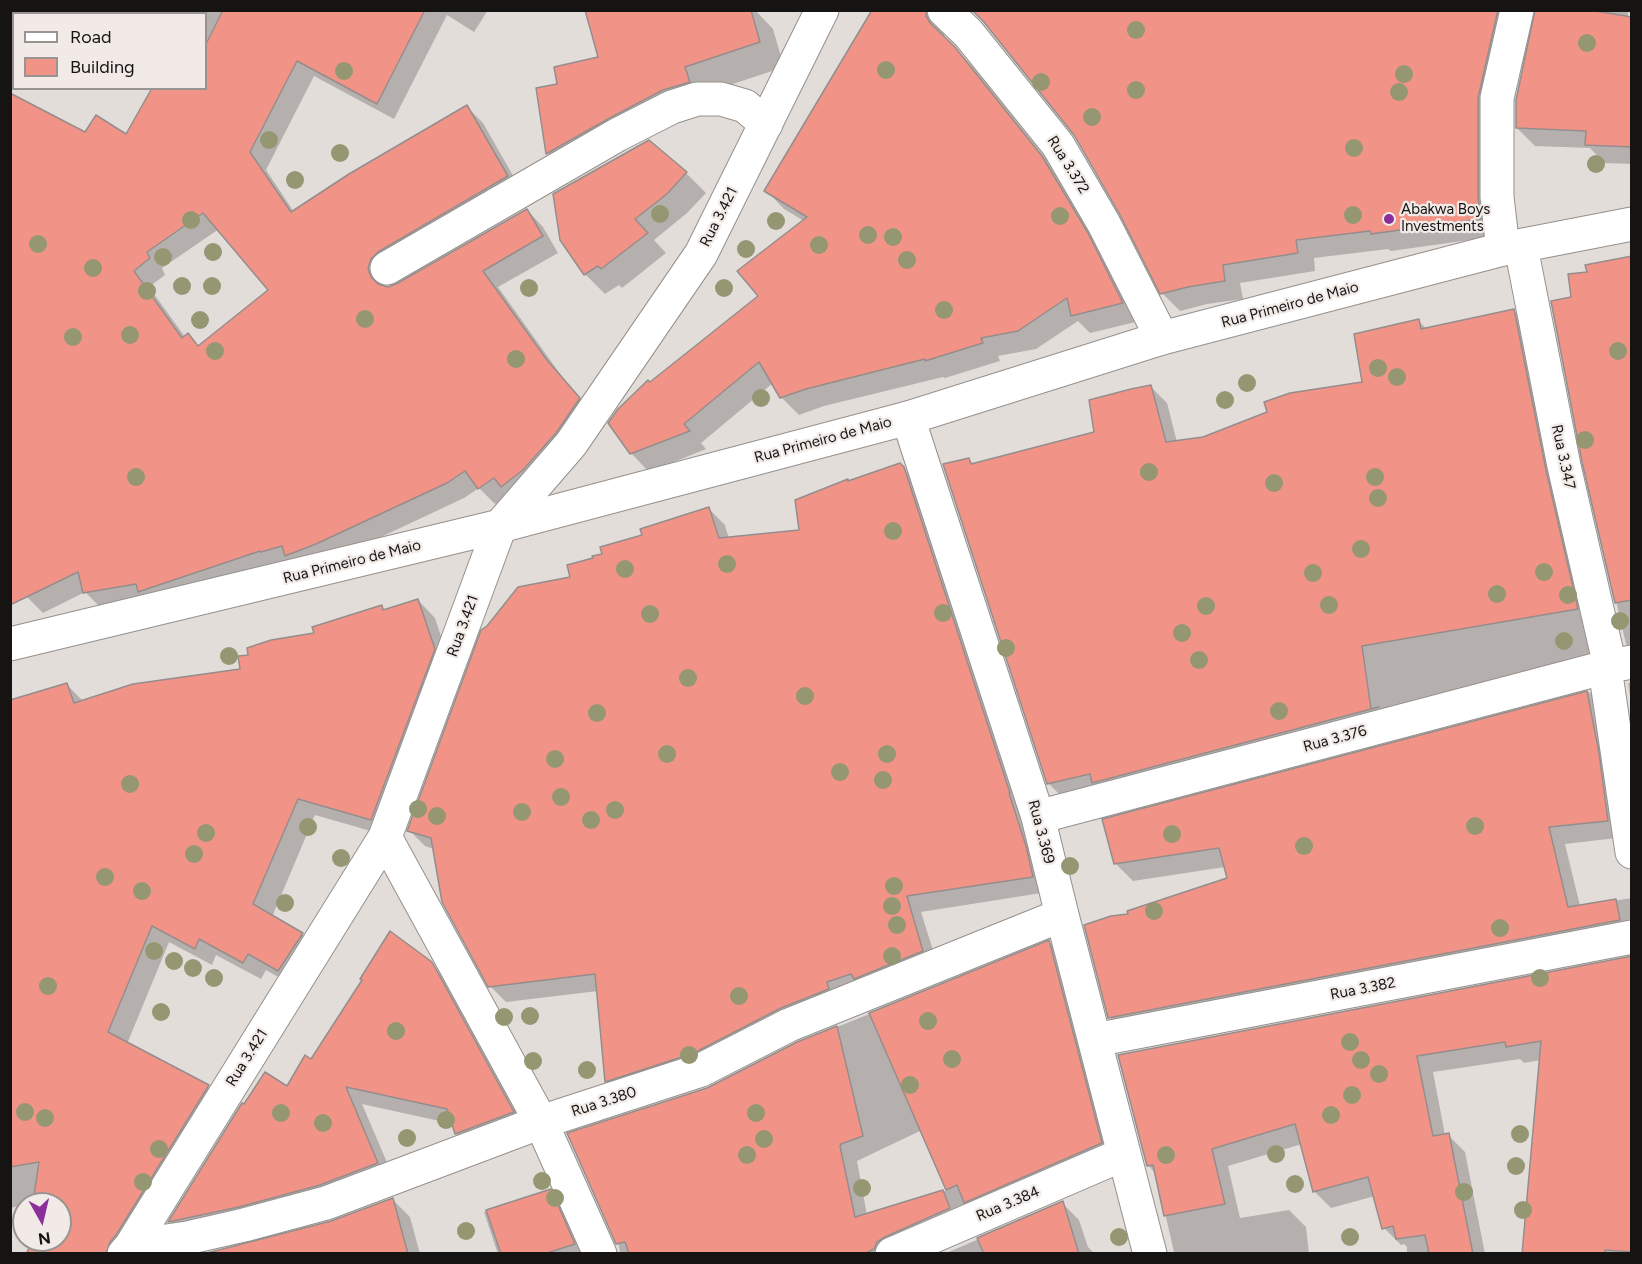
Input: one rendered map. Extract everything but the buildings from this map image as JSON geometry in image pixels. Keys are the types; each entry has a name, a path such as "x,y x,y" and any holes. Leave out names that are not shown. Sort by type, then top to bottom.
{"street":[{"name":"Rua 3.421","path":"127,1250 384,837 500,526 571,444 701,254 822,10"},
{"name":"Rua 3.372","path":"944,10 968,33 1058,145 1104,224 1162,338"},
{"name":"Rua 3.347","path":"1517,10 1497,98 1497,197 1512,248 1615,665 1632,852"},
{"path":"387,268 617,135 672,107 697,99 721,99 745,106 766,124"},
{"name":"Rua Primeiro de Maio","path":"10,644 500,526 908,418 1162,338 1512,248 1632,224"},
{"name":"Rua 3.369","path":"908,418 1038,817 1150,1254"},
{"name":"Rua 3.376","path":"1038,817 1615,665"},
{"path":"384,837 541,1122 600,1254"},
{"name":"Rua 3.380","path":"127,1250 244,1225 326,1203 541,1122 701,1070 789,1025 1062,915"},
{"name":"Rua 3.382","path":"1095,1040 1632,936"},
{"name":"Rua 3.384","path":"892,1254 1124,1154"}],"place":[{"name":"Abakwa Boys Investments","path":"1389,219"}]}
